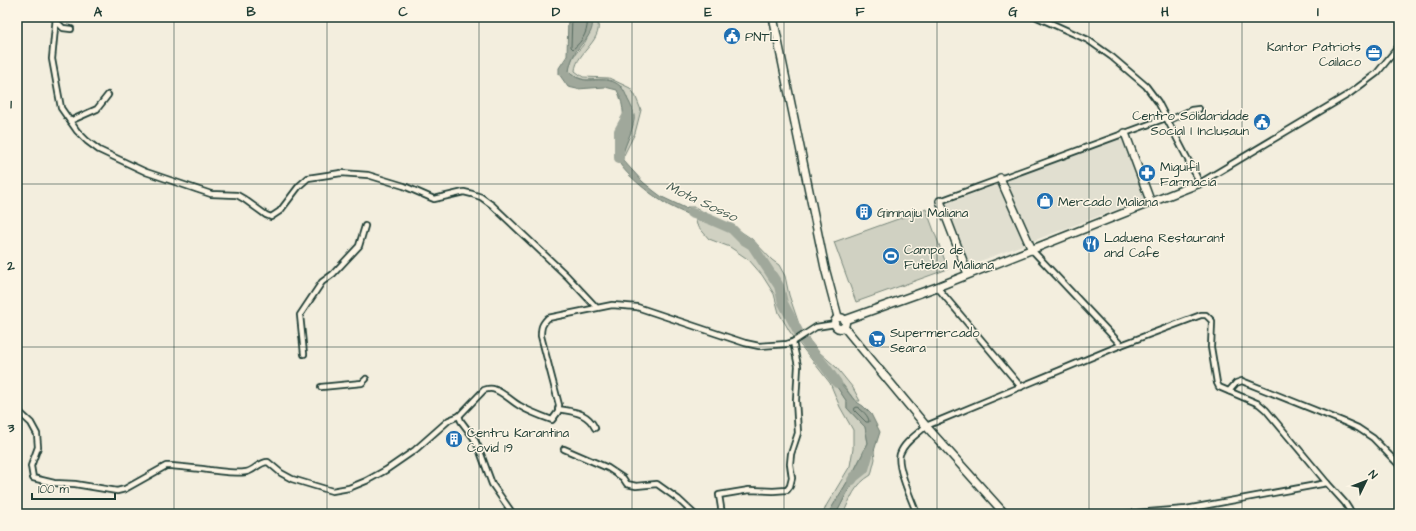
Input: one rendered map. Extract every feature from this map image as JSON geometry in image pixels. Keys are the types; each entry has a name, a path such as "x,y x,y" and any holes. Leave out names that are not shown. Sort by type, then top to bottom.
{"street":[{"path":"773,17 826,268 840,322 926,426 1005,514"},
{"path":"1037,17 1088,40 1146,86 1158,102 1200,183"},
{"path":"56,19 63,28 71,29"},
{"path":"56,19 52,59 61,108 77,132 99,150 146,172 196,190 211,194 237,195 270,217 280,211 299,186 308,178 341,173 368,175 404,186 434,199 464,192 472,194 481,197 492,205 567,276 596,307"},
{"path":"17,410 31,423 37,434 38,447 30,466 34,478 54,484 75,484 117,491 125,489 166,466 226,473 249,472 263,462 268,462 281,473 292,479 332,492 338,491 366,481 386,470 415,450 449,420 459,416 487,388 492,388 520,406 552,420 558,412 559,405 540,328 548,318 596,307 612,305 637,307 745,343 759,346 781,345 793,342 816,327 840,322 937,287 1200,183 1349,94 1377,73 1399,46"},
{"path":"1394,51 1399,54"},
{"path":"70,121 97,109 108,95"},
{"path":"968,274 940,201 1125,133 1167,120 1190,110 1199,109"},
{"path":"1125,133 1151,203"},
{"path":"1000,178 1032,250 1120,345"},
{"path":"304,354 300,315 322,282 333,274 358,246 365,226"},
{"path":"937,287 1021,387"},
{"path":"917,514 907,488 899,460 900,453 904,446 926,426 1120,345 1201,315 1206,315 1212,321 1211,348 1216,383 1219,387 1259,404 1266,410 1345,503 1352,514"},
{"path":"722,514 719,495 749,490 787,490 790,486 792,478 790,464 791,454 798,433 796,400 798,366 793,342"},
{"path":"321,387 362,383 366,379"},
{"path":"1229,391 1236,383 1242,380 1342,421 1358,428 1373,438 1399,465"},
{"path":"558,409 585,415 595,428"},
{"path":"459,416 460,421 473,437 478,446 492,484 513,514"},
{"path":"564,449 608,468 623,478 627,484 636,486 657,484 678,499 694,514"},
{"path":"1124,514 1186,509 1327,483"}],"shaded area":[{"path":"591,17 596,17 598,32 580,57 575,71 583,77 609,78 630,88 635,95 641,110 635,133 622,159 623,151 631,132 622,87 607,79 585,80 576,77 569,71 574,56 588,36 592,20"},
{"name":"Mercado Maliana","path":"1123,137 1146,198 967,266 943,205"},
{"path":"687,207 695,207 721,222 731,225 752,239 772,260 779,265 785,276 789,295 801,330 819,352 836,367 853,388 860,401 855,401 840,381 828,373 847,402 847,408 865,427 868,443 855,469 828,514 823,514 826,506 850,466 853,449 853,430 840,407 830,383 790,332 779,313 774,294 762,275 749,260 730,247 709,239 697,225 695,217 709,222"},
{"name":"Campo de Futebal Maliana","path":"926,209 948,269 856,302 834,242"},
{"path":"874,451 875,459 871,475 857,488 843,514 836,514 848,491"}],"water":[{"path":"568,17 591,17 592,22 590,32 574,55 569,71 575,77 581,79 615,82 625,92 631,107 634,120 622,159 643,182 662,197 698,214 710,223 668,205 636,182 621,166 617,159 616,149 622,135 623,109 617,90 605,87 577,89 568,87 559,74 559,68 567,56"},
{"path":"827,372 832,374 855,401 871,414 880,432 874,451 848,491 836,514 828,514 855,469 868,443 865,427 847,408 847,402"}],"waterway":[{"name":"Mota Sosso","path":"619,158 619,131 629,113"},
{"name":"Mota Sosso","path":"691,213 732,229 742,239 752,245 779,286 783,303 799,333 837,383"},
{"name":"Mota Sosso","path":"852,480 864,469 869,452"}],"place":[{"name":"PNTL","path":"732,36"},
{"name":"Kantor Patriots Cailaco","path":"1374,53"},
{"name":"Centro Solidaridade Social I Inclusaun","path":"1262,122"},
{"name":"Miguifil Farmacia","path":"1147,173"},
{"name":"Mercado Maliana","path":"1045,201"},
{"name":"Gimnajiu Maliana","path":"864,212"},
{"name":"Laduena Restaurant and Cafe","path":"1091,244"},
{"name":"Campo de Futebal Maliana","path":"891,256"},
{"name":"Supermercado Seara","path":"877,339"},
{"name":"Centru Karantina Covid 19","path":"454,439"}]}
